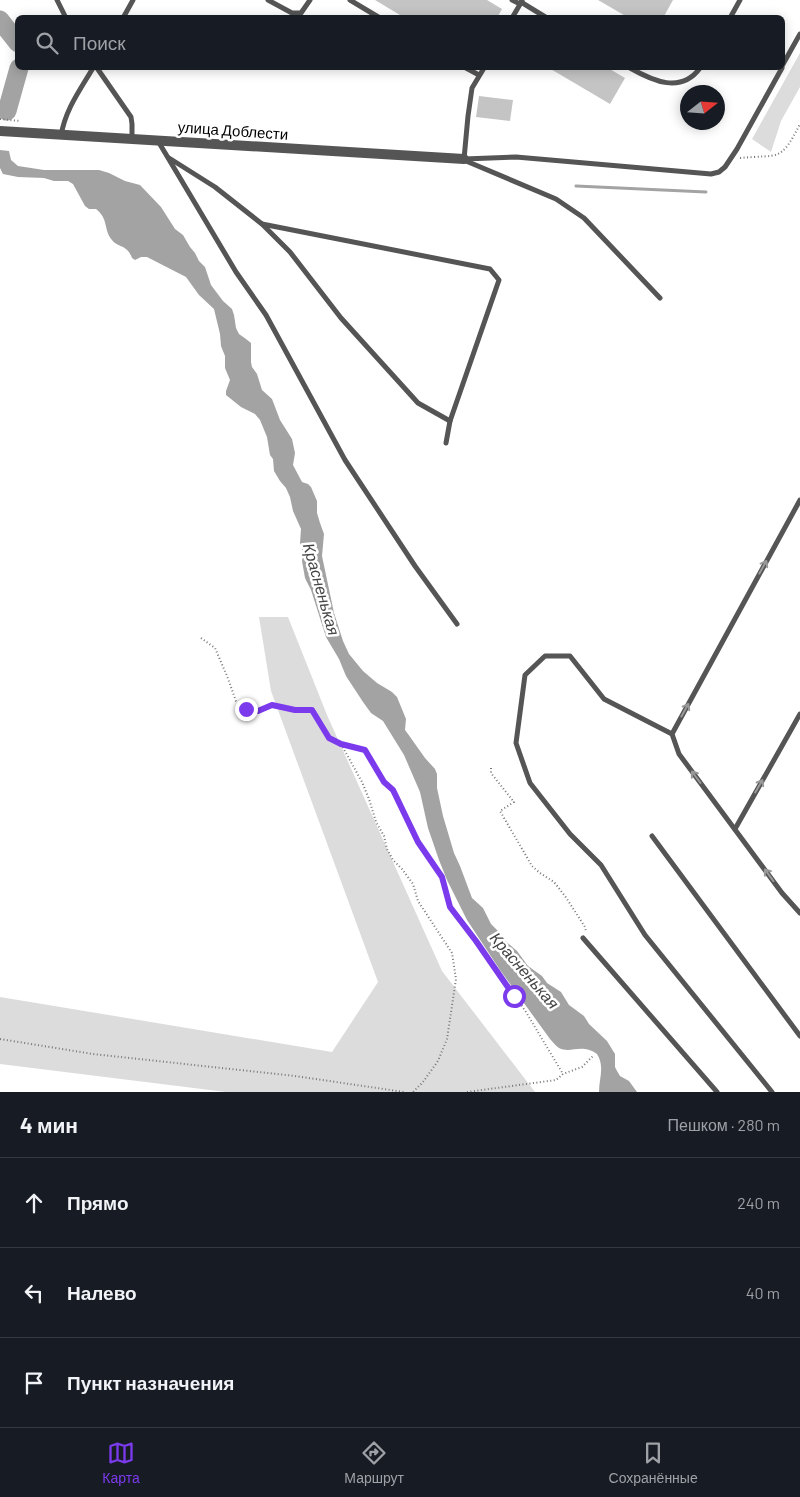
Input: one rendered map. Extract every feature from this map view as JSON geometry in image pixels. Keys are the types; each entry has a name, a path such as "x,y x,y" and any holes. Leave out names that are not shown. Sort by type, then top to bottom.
{"street":[{"name":"улица Доблести","path":"0,132 464,159"}],"lane":[{"path":"57,0 64,15"},
{"path":"125,15 133,0"},
{"path":"268,0 292,13 301,13 310,0"},
{"path":"350,0 375,15"},
{"path":"512,0 521,2 543,15"},
{"path":"732,15 740,0"},
{"path":"514,15 521,2"},
{"path":"785,62 800,34"},
{"path":"61,136 63,122 67,113 94,70"},
{"path":"96,70 130,117 132,139"},
{"path":"470,70 479,75"},
{"path":"464,159 472,88 483,70"},
{"path":"634,70 651,78 672,84 686,80 698,70"},
{"path":"464,159 516,158 711,174 719,172 730,159 780,70"},
{"path":"157,140 236,272 266,315 345,460 415,566 457,624"},
{"path":"166,156 215,187 262,224 290,252 341,318 418,403 450,421"},
{"path":"464,159 556,199 584,218 660,298"},
{"path":"262,224 490,269 499,280 450,421 446,444"},
{"path":"672,734 800,500"},
{"path":"772,1092 645,935 601,866 570,834 530,783 516,743 525,676 545,656 570,656 604,699 672,734 679,754 782,893 800,913"},
{"path":"735,828 800,714"},
{"path":"652,836 800,1036"},
{"path":"583,938 717,1092"}],"path":[{"path":"730,159 779,154 785,150 800,124"},
{"path":"201,638 215,648 236,701 246,709 258,711 272,705 295,710 312,710 329,738 341,744 365,750 384,782 393,790 418,842 442,877 450,907 526,1012 563,1074"},
{"path":"341,744 366,790 376,822 384,836 387,849 393,860 413,884 418,901 452,953 456,979 447,1039 438,1061 423,1082 413,1092"},
{"path":"492,768 491,773 514,802 500,811 532,866 554,882 565,896 585,927 590,946"},
{"path":"0,1039 93,1054 295,1076 404,1092"},
{"path":"467,1092 556,1080 563,1074 582,1067 594,1055"}],"shaded area":[{"path":"800,53 800,87 781,121 771,152 752,139"},
{"path":"259,617 288,617 327,715 442,971 535,1092 226,1092 0,1064 0,997 332,1052 378,982 271,691"}],"water":[{"path":"0,150 9,151 11,160 18,166 44,170 99,170 140,185 161,207 175,229 183,235 199,261 205,267 211,285 223,301 232,309 239,334 251,343 252,367 257,374 262,390 272,399 280,420 292,439 295,453 293,465 302,482 311,487 317,501 317,513 324,534 322,556 334,613 343,641 349,654 363,671 397,697 406,719 405,730 435,769 443,816 454,853 472,898 483,908 491,924 502,938 517,951 528,966 542,976 547,983 561,992 569,1005 584,1016 589,1024 607,1041 615,1054 615,1067 617,1071 620,1076 629,1081 637,1092 599,1092 601,1063 597,1054 586,1049 563,1050 550,1039 500,970 467,920 439,860 428,828 420,792 404,755 383,721 371,713 363,702 346,676 339,659 326,637 311,590 305,578 302,561 303,552 300,543 301,529 286,488 274,471 267,437 260,420 255,414 241,407 226,395 230,380 225,368 225,356 221,346 214,309 199,295 186,277 147,257 135,260 132,258 128,250 114,242 109,236 100,213 96,209 89,209 85,206 73,184 68,181 3,174 0,168"}],"building":[{"path":"375,0 487,0 502,9 499,15 400,15"},
{"path":"598,0 673,0 665,15 624,15"},
{"path":"552,70 611,70 625,78 610,104"},
{"path":"479,96 513,100 510,121 476,117"}],"waterway":[{"name":"Красненькая","path":"0,20 15,39"},
{"name":"Красненькая","path":"7,111 18,70"},
{"path":"576,186 706,192"}],"route":[{"path":"246,709 258,711 272,705 295,710 312,710 329,738 341,744 365,750 384,782 393,790 418,842 442,877 450,907 514,996"}]}
